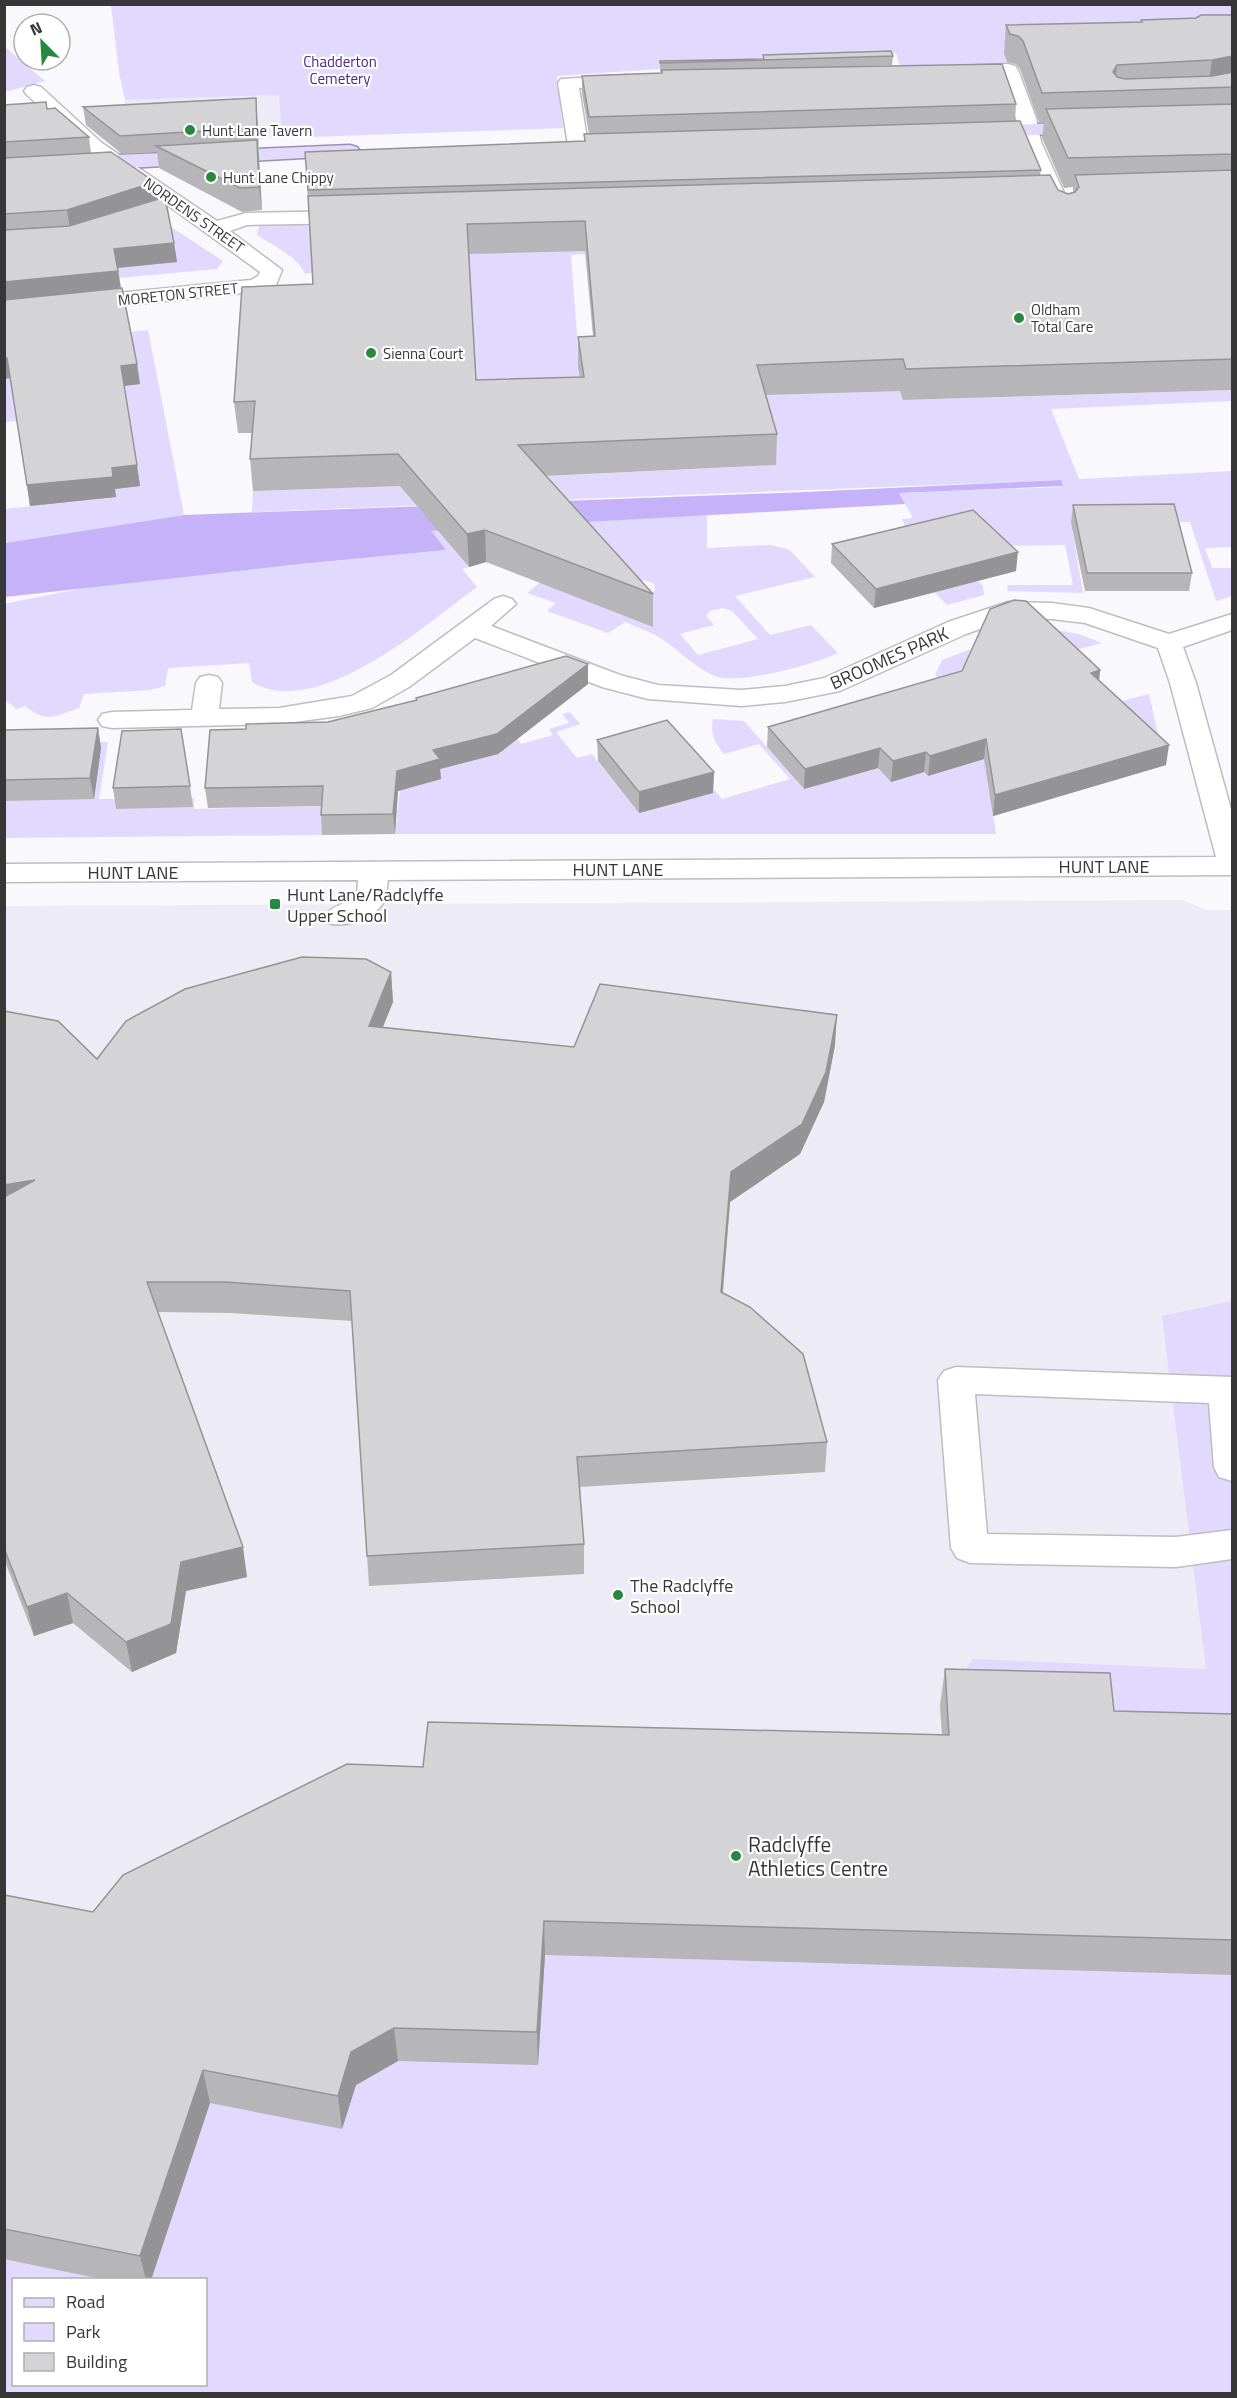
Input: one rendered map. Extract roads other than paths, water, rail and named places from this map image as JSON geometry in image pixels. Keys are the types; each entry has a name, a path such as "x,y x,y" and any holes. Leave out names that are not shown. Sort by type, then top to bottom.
{"main road":[{"path":"958,132 1113,128"},
{"path":"554,145 602,144"},
{"path":"4,169 116,161 368,151"}],"street":[{"path":"937,72 1008,70 1031,142 1066,203 1033,197"},
{"path":"578,144 568,83 651,81"},
{"name":"NORDENS STREET","path":"34,91 95,147 133,171 271,270"},
{"path":"155,210 176,204"},
{"path":"213,228 246,219 376,216"},
{"name":"MORETON STREET","path":"4,311 250,287 268,280 271,270"},
{"path":"112,720 279,716 339,708 362,702 400,681 503,604"},
{"name":"BROOMES PARK","path":"472,628 611,681 657,693 719,698 785,694 831,685 957,628 1008,610 1052,611 1089,616 1169,643"},
{"path":"1233,622 1169,643 1179,669 1233,864"},
{"path":"205,717 209,683"},
{"name":"HUNT LANE","path":"4,873 1233,864"},
{"path":"338,917 358,909 371,898 374,870"},
{"path":"1233,1467 1229,1390 956,1380 970,1548 1176,1552 1233,1545"}],"place":[{"name":"Hunt Lane Tavern","path":"190,130"},
{"name":"Hunt Lane Chippy","path":"211,177"},
{"name":"Oldham Total Care","path":"1019,318"},
{"name":"Sienna Court","path":"371,353"},
{"name":"Hunt Lane/Radclyffe Upper School","path":"275,904"},
{"name":"The Radclyffe School","path":"618,1595"},
{"name":"Radclyffe Athletics Centre","path":"736,1856"}],"park label":[{"name":"Chadderton Cemetery","path":"340,70"}]}
